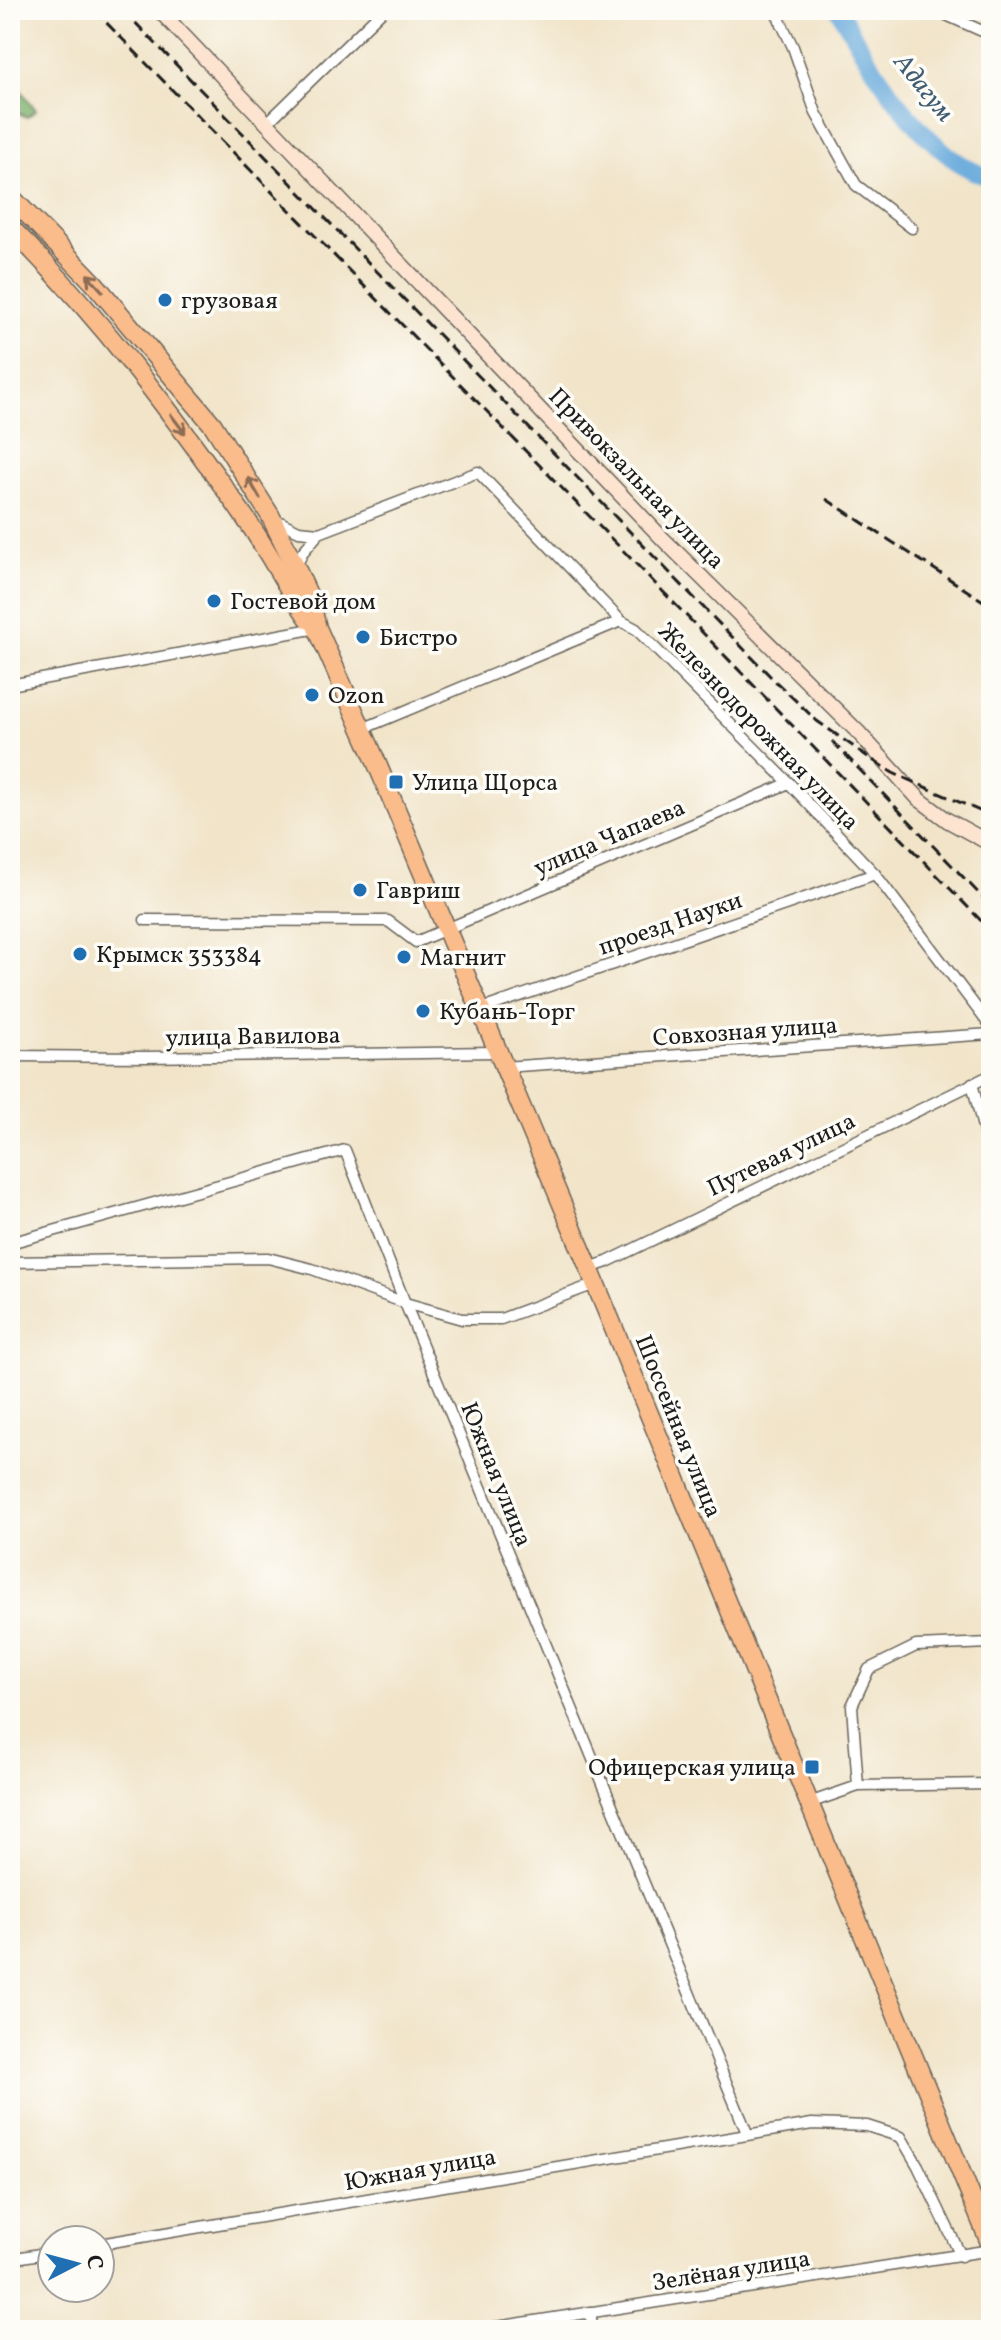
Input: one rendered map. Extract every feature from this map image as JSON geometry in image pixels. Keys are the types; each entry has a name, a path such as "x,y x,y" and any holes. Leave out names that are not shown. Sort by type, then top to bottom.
{"highway":[{"path":"10,196 91,279 213,425 270,515 310,599 317,628"},
{"path":"10,227 75,295 131,362 249,523 297,602 317,628"},
{"name":"Шоссейная улица","path":"317,628 986,2218 991,2248"}],"main road":[{"name":"Привокзальная улица","path":"159,10 665,541 858,732 919,799 947,820 991,844"}],"street":[{"path":"266,124 383,10"},
{"path":"775,10 793,47 816,113 856,185 912,228"},
{"path":"935,10 991,35"},
{"name":"Железнодорожная улица","path":"319,533 478,472 621,621 636,629 875,874 991,1027"},
{"path":"270,515 286,527 319,533"},
{"path":"296,568 302,553 319,533"},
{"path":"362,729 621,621"},
{"path":"10,685 317,628"},
{"name":"улица Чапаева","path":"145,920 388,921 416,942 789,783"},
{"name":"проезд Науки","path":"479,1010 875,874"},
{"name":"Совхозная улица","path":"499,1060 991,1034"},
{"name":"улица Вавилова","path":"10,1056 499,1060"},
{"name":"Путевая улица","path":"10,1262 268,1258 312,1269 405,1303 462,1319 501,1319 592,1276 607,1262 991,1075"},
{"path":"972,1083 991,1160"},
{"name":"Южная улица","path":"10,1243 345,1150 747,2133"},
{"path":"858,1786 852,1706 869,1669 916,1646 991,1643"},
{"path":"809,1803 858,1786 991,1784"},
{"name":"Южная улица","path":"116,2241 812,2124 867,2126 901,2137 961,2256"},
{"name":"Зелёная улица","path":"477,2330 961,2256 991,2248"},
{"path":"10,2259 36,2255"},
{"path":"590,2312 593,2330"}],"green space":[{"path":"10,76 36,110 27,117 10,109"}],"waterway":[{"name":"Адагум","path":"839,10 866,57 902,108 944,152 967,168 991,178"}],"railway":[{"path":"94,10 991,931"},
{"path":"123,10 817,721 893,773 991,816"},
{"path":"826,499 991,606"},
{"path":"832,741 991,906"}],"place":[{"name":"грузовая","path":"165,300"},
{"name":"Гостевой дом","path":"214,601"},
{"name":"Бистро","path":"363,637"},
{"name":"Ozon","path":"312,695"},
{"name":"Улица Щорса","path":"396,782"},
{"name":"Гавриш","path":"360,890"},
{"name":"Крымск 353384","path":"80,954"},
{"name":"Магнит","path":"404,957"},
{"name":"Кубань-Торг","path":"423,1011"},
{"name":"Офицерская улица","path":"812,1767"}]}
